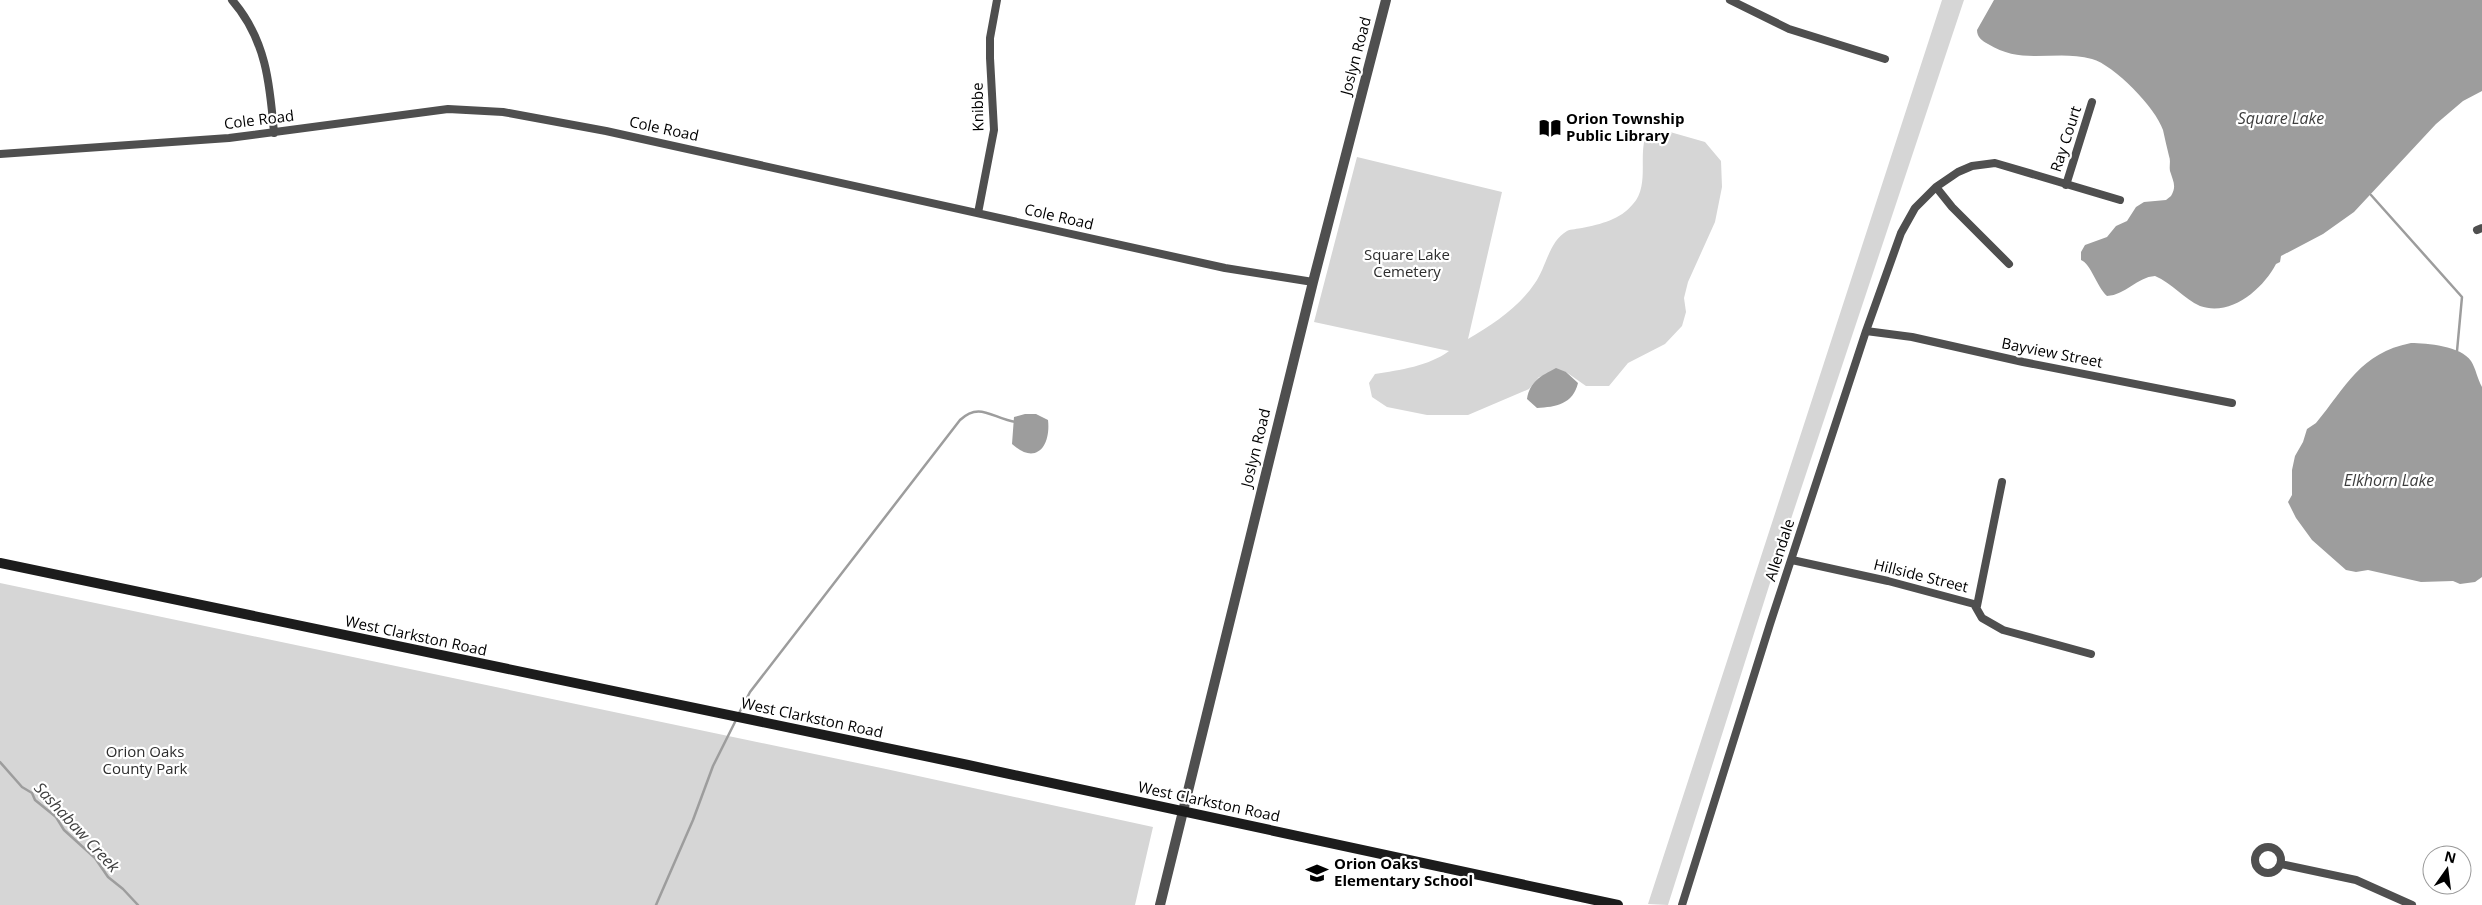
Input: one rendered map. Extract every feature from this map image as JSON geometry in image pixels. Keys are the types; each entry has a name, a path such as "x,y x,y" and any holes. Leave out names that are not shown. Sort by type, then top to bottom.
{"main road":[{"name":"West Clarkston Road","path":"0,563 968,765 1618,905"}],"street":[{"path":"232,0 252,30 266,61 270,81 274,133"},
{"name":"Knibbe","path":"978,213 994,130 990,38 997,0"},
{"name":"Joslyn Road","path":"1160,905 1313,282 1386,0"},
{"path":"1730,0 1789,29 1885,59"},
{"name":"Ray Court","path":"2066,185 2092,102"},
{"name":"Cole Road","path":"0,154 175,143 274,133 448,109 485,110 606,131 1225,268 1313,282"},
{"name":"Allendale","path":"1682,905 1866,331 1901,233 1915,208 1936,188 1965,169 1995,163 2120,200"},
{"path":"1936,188 1952,207 2009,264"},
{"name":"Bayview Street","path":"1866,331 1912,337 2023,362 2232,403"},
{"path":"1977,606 2002,482"},
{"name":"Hillside Street","path":"1792,560 1888,581 1974,604 1977,606 1982,618 2003,630 2091,654"},
{"path":"2281,864 2356,880 2412,905"}],"green space":[{"path":"1942,0 1964,0 1776,564 1668,905 1648,904"},
{"name":"Square Lake Cemetery","path":"1657,131 1670,132 1705,142 1721,161 1722,187 1715,222 1688,282 1684,298 1686,312 1682,326 1665,344 1628,363 1609,386 1586,386 1566,372 1539,377 1529,389 1468,415 1427,415 1387,407 1372,397 1369,383 1375,374 1423,364 1449,351 1314,322 1357,157 1502,192 1468,339 1504,315 1529,292 1561,235 1569,230 1596,225 1616,218 1633,204 1641,189 1645,138"},
{"name":"Orion Oaks County Park","path":"0,583 1153,827 1135,905 0,905"}],"water":[{"name":"Square Lake","path":"1994,0 2482,0 2482,91 2463,101 2436,124 2354,212 2323,234 2281,256 2280,262 2276,264 2263,283 2245,298 2223,308 2200,306 2155,276 2143,279 2120,293 2107,296 2088,266 2081,260 2081,252 2085,245 2107,237 2116,226 2127,221 2136,207 2144,202 2166,200 2171,196 2174,184 2163,130 2152,110 2143,99 2122,78 2101,63 2078,56 2027,56 2014,54 2001,51 1982,40 1977,30"},
{"name":"Elkhorn Lake","path":"2411,343 2434,345 2460,352 2471,361 2482,387 2482,577 2475,582 2460,584 2453,581 2421,582 2368,570 2356,572 2346,570 2312,540 2296,518 2288,502 2292,495 2292,470 2295,456 2303,442 2307,429 2316,423 2366,363 2394,348"},
{"path":"1556,368 1566,372 1578,383 1576,390 1563,403 1551,407 1537,408 1527,399 1528,393 1534,383"},
{"path":"1036,414 1048,420 1047,438 1040,450 1035,453 1028,453 1012,444 1014,417"}],"waterway":[{"path":"2371,195 2462,297 2457,351"},
{"path":"738,715 750,692 960,420 967,415 980,411 1016,422"},
{"path":"656,905 693,820 713,766 736,720"},
{"name":"Sashabaw Creek","path":"0,762 22,787 32,793 35,800 56,817 64,830 95,858 108,877 138,905"}],"place":[{"name":"Orion Township Public Library","path":"1550,128"},
{"name":"Orion Oaks Elementary School","path":"1317,873"}]}
